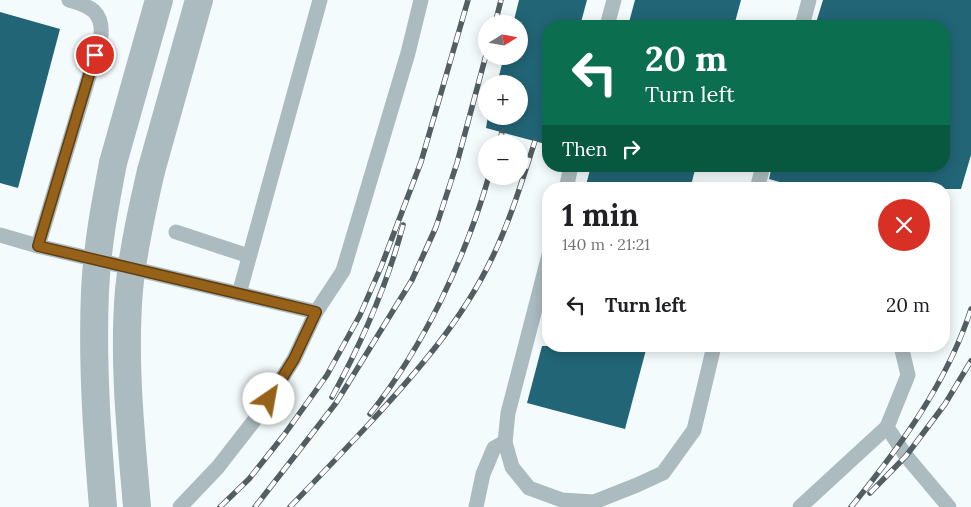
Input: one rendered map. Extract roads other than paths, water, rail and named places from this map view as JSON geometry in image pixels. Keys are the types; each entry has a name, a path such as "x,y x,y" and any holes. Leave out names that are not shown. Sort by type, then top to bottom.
{"street":[{"path":"102,507 94,395 93,342 100,235 113,163 159,0"},
{"path":"137,507 128,394 129,291 136,237 151,171 199,0"}],"lane":[{"path":"38,246 101,36 102,24 95,12 83,4 69,0"},
{"path":"238,294 320,0"},
{"path":"180,507 218,467 260,413 294,359 316,312 344,271 408,53 421,0"},
{"path":"609,20 614,0"},
{"path":"804,20 810,0"},
{"path":"176,232 248,256"},
{"path":"0,235 38,246 316,312"},
{"path":"542,282 508,413 505,442 512,468 529,488 562,500 594,502 663,473 694,430 713,352"},
{"path":"800,507 887,427 908,375 902,352"},
{"path":"887,427 906,456 949,507"},
{"path":"476,507 483,474 494,448 505,442"}],"railway":[{"path":"220,507 249,479 284,435 327,375 360,315 381,267 421,162 468,0"},
{"path":"497,15 501,0"},
{"path":"255,507 336,403 412,280 436,227 457,163 483,65"},
{"path":"290,507 403,386 467,304 492,258 504,230 535,141"},
{"path":"370,414 408,360 441,301 468,239 486,185"},
{"path":"332,397 354,356 373,313 397,248 403,225"},
{"path":"851,507 887,461 920,413 949,363 971,309"},
{"path":"870,493 906,456 945,404 971,361"}]}
